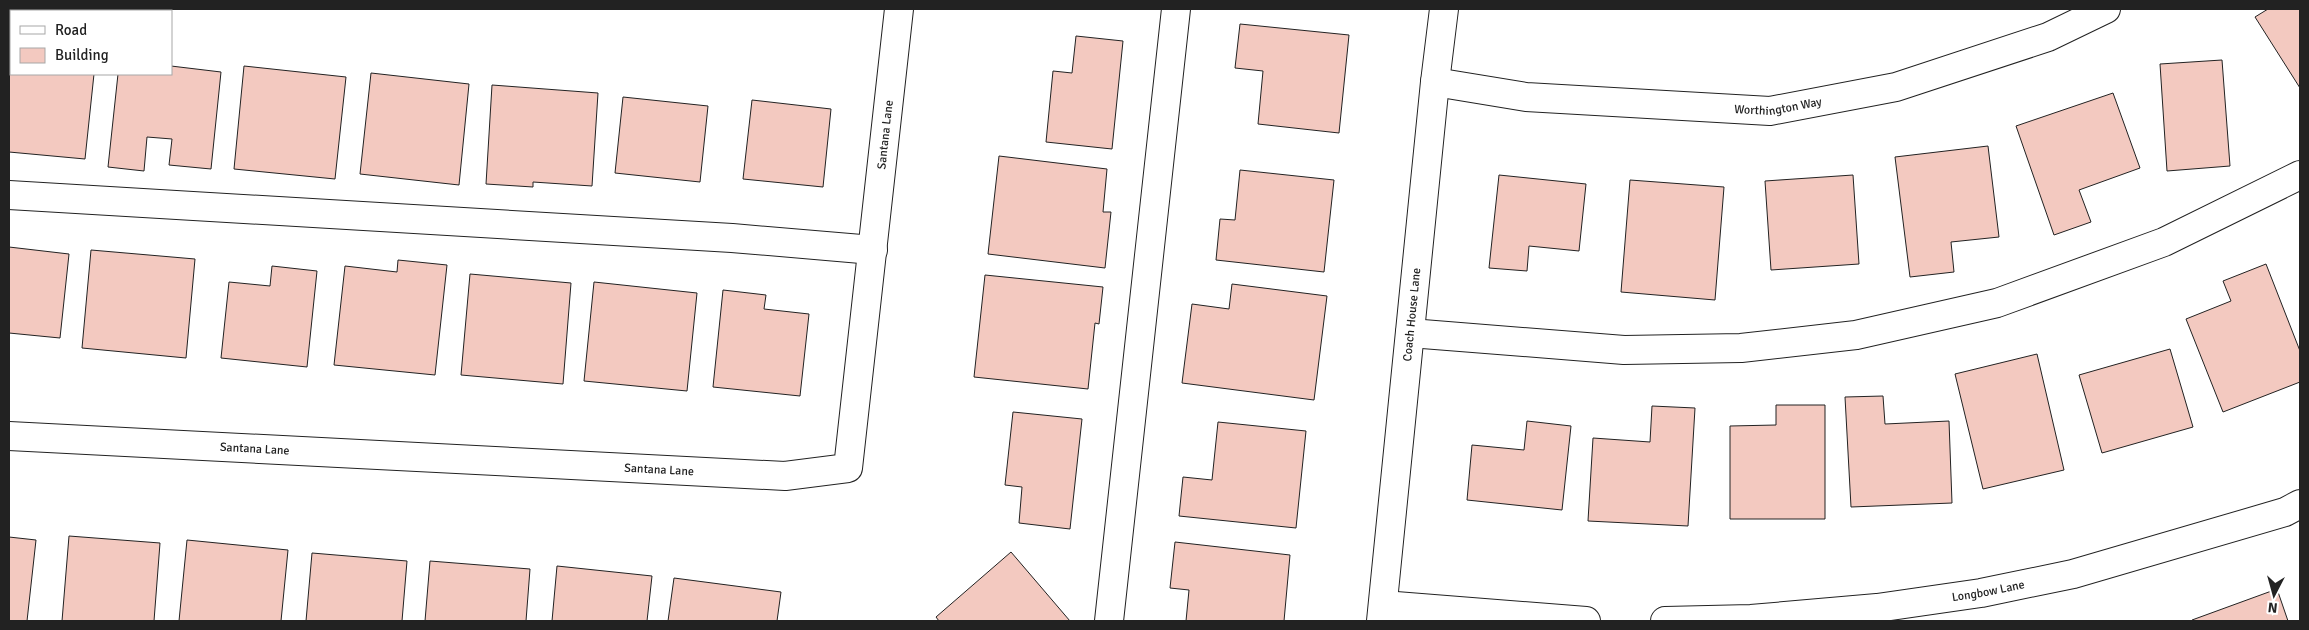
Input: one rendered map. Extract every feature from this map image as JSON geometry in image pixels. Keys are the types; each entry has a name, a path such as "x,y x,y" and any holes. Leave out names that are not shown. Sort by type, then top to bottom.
{"street":[{"name":"Santana Lane","path":"9,436 785,476 848,468 899,9"},
{"path":"1109,621 1176,9"},
{"name":"Coach House Lane","path":"1382,613 1444,9"},
{"name":"Worthington Way","path":"1435,82 1526,97 1770,111 1896,87 2048,37 2106,9"},
{"path":"1410,333 1624,350 1741,348 1856,335 1997,303 2164,242 2300,175"},
{"path":"9,195 732,238 872,250"},
{"name":"Longbow Lane","path":"1665,621 1751,619 1868,609 1981,593 2073,574 2285,512 2300,504"},
{"path":"1382,613 1586,621"}],"building":[{"path":"2268,9 2300,9 2300,88 2255,17"},
{"path":"1240,24 1349,35 1339,133 1258,124 1263,71 1235,68"},
{"path":"1076,36 1123,41 1112,149 1046,142 1053,71 1072,73"},
{"path":"9,53 10,75 94,75 85,159 9,152"},
{"path":"2222,60 2230,166 2167,171 2160,64"},
{"path":"172,66 221,72 211,169 169,165 172,139 147,137 144,171 108,167 118,75 172,75"},
{"path":"244,66 346,77 335,179 234,169"},
{"path":"371,73 469,84 459,185 360,174"},
{"path":"492,85 598,93 592,186 533,182 533,187 486,184"},
{"path":"2113,93 2140,168 2079,190 2091,222 2054,235 2016,126"},
{"path":"623,97 708,106 700,182 615,173"},
{"path":"752,100 831,109 823,187 743,179"},
{"path":"1988,146 1999,237 1951,242 1954,272 1910,277 1895,157"},
{"path":"999,156 1107,169 1103,212 1111,212 1105,268 988,254"},
{"path":"1240,170 1334,180 1324,272 1216,260 1220,219 1235,220"},
{"path":"1499,175 1586,184 1579,251 1529,246 1527,271 1489,268"},
{"path":"1853,175 1859,264 1771,270 1765,181"},
{"path":"1630,180 1724,187 1715,300 1621,292"},
{"path":"9,247 69,254 60,338 9,333"},
{"path":"91,250 195,259 186,358 82,348"},
{"path":"398,260 447,265 435,375 334,365 345,266 397,272"},
{"path":"2266,264 2300,351 2300,382 2223,412 2186,319 2231,301 2223,281"},
{"path":"272,266 317,271 307,367 221,358 229,282 270,286"},
{"path":"470,274 571,283 563,384 461,375"},
{"path":"985,275 1103,287 1099,324 1095,323 1088,389 974,377"},
{"path":"594,282 697,293 687,391 584,381"},
{"path":"1232,284 1327,296 1314,400 1182,383 1192,304 1229,309"},
{"path":"723,290 766,295 764,309 809,314 800,396 713,387"},
{"path":"2170,349 2193,427 2102,453 2079,375"},
{"path":"2037,354 2064,470 1983,489 1955,374"},
{"path":"1883,396 1885,424 1949,421 1952,503 1851,507 1845,397"},
{"path":"1776,405 1825,405 1825,519 1730,519 1730,426 1776,425"},
{"path":"1652,406 1695,408 1688,526 1588,521 1593,438 1650,442"},
{"path":"1013,412 1082,419 1070,529 1019,523 1022,487 1005,485"},
{"path":"1527,421 1571,426 1562,510 1467,500 1472,445 1524,450"},
{"path":"1218,422 1306,431 1296,528 1179,516 1183,477 1212,480"},
{"path":"69,536 160,543 154,621 62,621"},
{"path":"9,537 36,540 27,621 9,621"},
{"path":"187,540 288,550 281,621 179,621"},
{"path":"1175,542 1290,555 1284,621 1186,621 1189,590 1170,588"},
{"path":"1011,552 1070,621 939,621 936,617"},
{"path":"312,553 407,561 402,621 306,621"},
{"path":"430,561 530,569 526,621 425,621"},
{"path":"557,566 652,576 647,621 552,621"},
{"path":"674,578 781,592 777,621 668,621"},
{"path":"2277,589 2288,621 2192,621 2192,620"}]}
